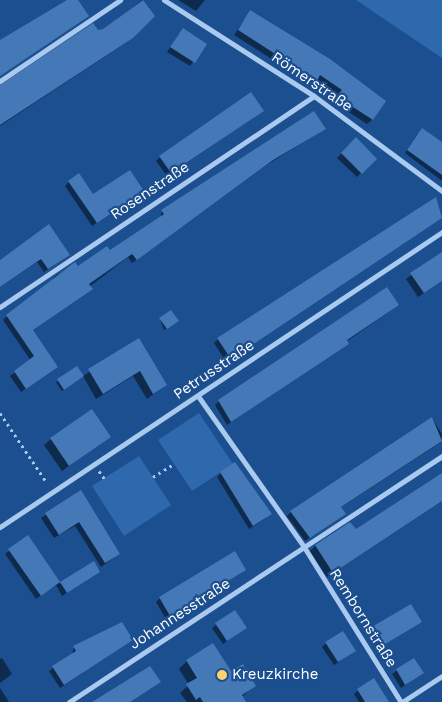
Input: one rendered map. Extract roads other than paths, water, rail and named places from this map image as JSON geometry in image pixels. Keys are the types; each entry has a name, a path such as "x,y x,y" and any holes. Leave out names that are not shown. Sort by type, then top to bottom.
{"street":[{"path":"0,81 120,0"},
{"name":"Römerstraße","path":"164,0 314,96 442,191"},
{"name":"Rosenstraße","path":"0,307 314,96"},
{"name":"Petrusstraße","path":"0,527 442,232"},
{"path":"198,396 304,547"},
{"name":"Johannesstraße","path":"69,702 442,456"},
{"name":"Rembornstraße","path":"304,547 402,702 442,676"}],"place":[{"name":"Kreuzkirche","path":"222,675"}]}
